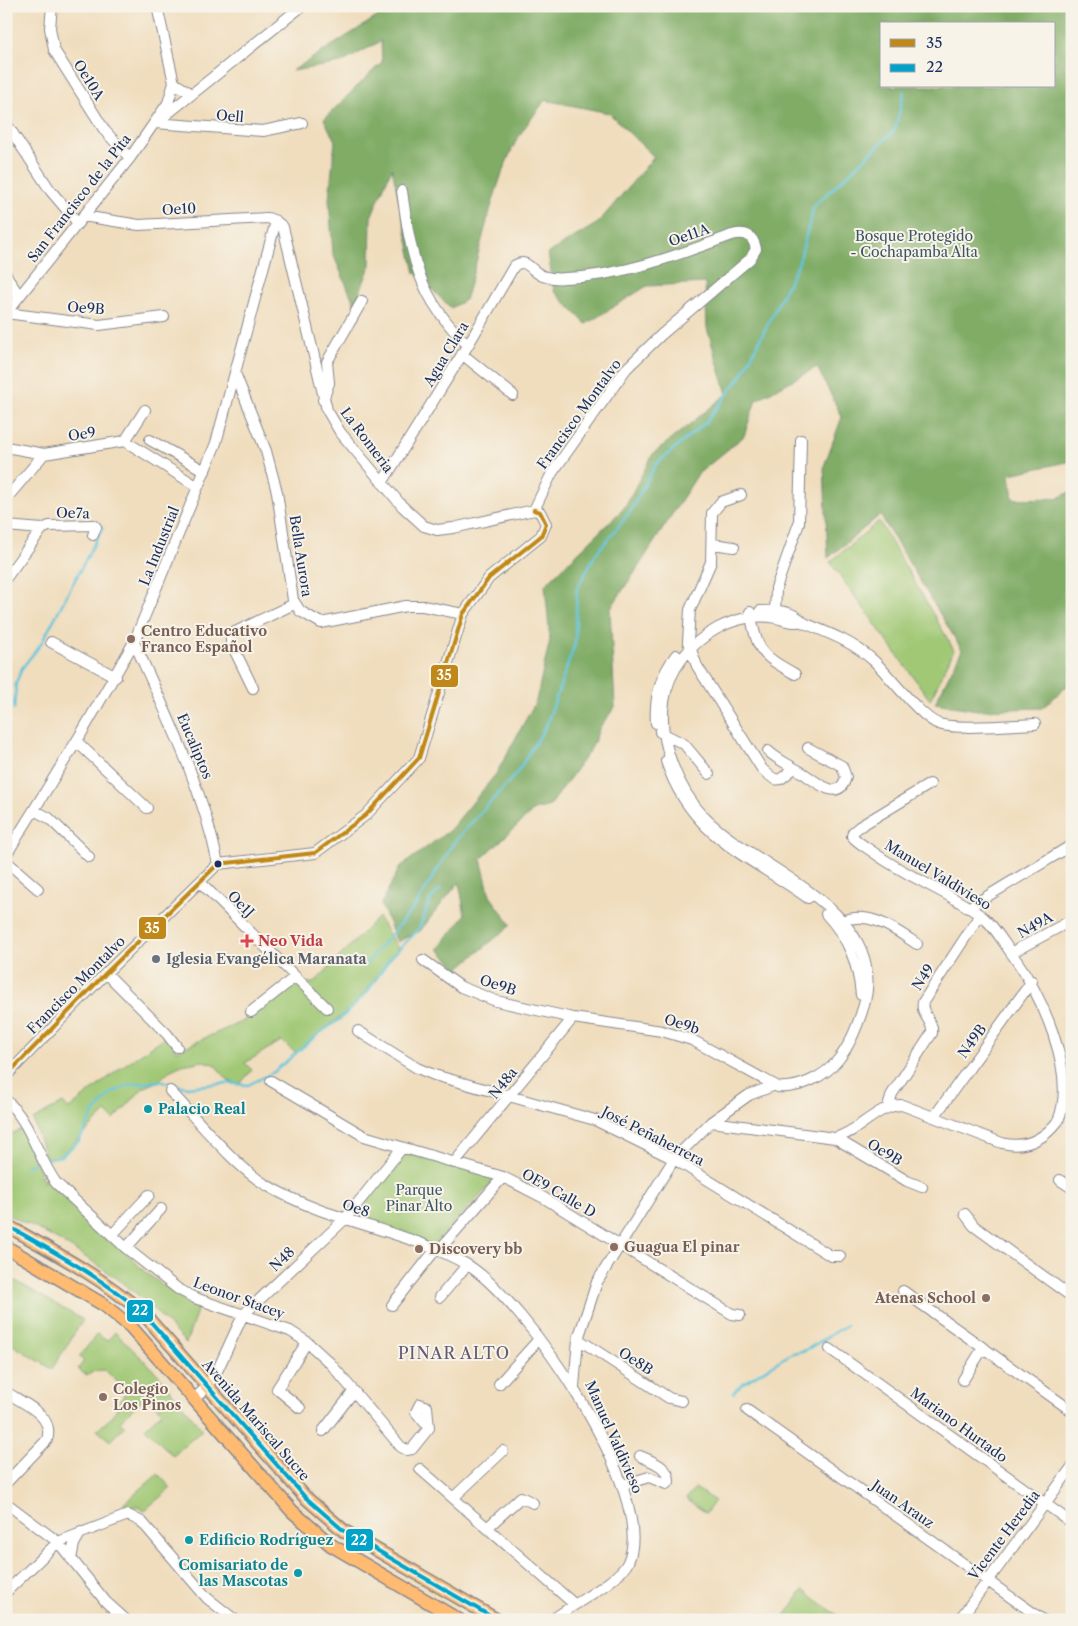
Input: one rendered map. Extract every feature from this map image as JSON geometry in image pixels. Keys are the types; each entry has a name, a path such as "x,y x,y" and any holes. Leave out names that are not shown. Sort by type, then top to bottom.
{"main road":[{"name":"Avenida Mariscal Sucre","path":"6,1225 86,1270 115,1289 143,1313 305,1497 344,1531 496,1620"},
{"path":"6,1247 104,1305 131,1328 292,1512 331,1545 459,1620"},
{"path":"440,1608 450,1593"}],"street":[{"name":"Oe10A","path":"52,6 50,28 54,50 105,131 130,158"},
{"name":"San Francisco de la Pita","path":"155,123 302,6"},
{"path":"159,9 174,83 192,94"},
{"name":"San Francisco de la Pita","path":"6,313 130,158 168,103 174,83"},
{"name":"Oell","path":"155,123 263,132 302,122"},
{"path":"6,123 50,190 80,220"},
{"path":"402,191 417,274 443,320 465,350 513,395"},
{"name":"Oe10","path":"80,220 139,225 268,218 276,220"},
{"name":"La Industrial","path":"6,855 77,742 116,677 134,642 216,443 276,220"},
{"name":"La Romeria","path":"276,220 283,227 323,400 340,432 413,518 424,526 437,530 534,510"},
{"name":"Oe11A","path":"540,275 564,279 628,270 732,235 744,233 748,235 756,246 754,254 696,306"},
{"name":"Agua Clara","path":"382,483 465,350 514,266 519,262 526,263 540,275"},
{"path":"6,275 19,296"},
{"path":"323,400 329,383 327,362 362,301"},
{"name":"Francisco Montalvo","path":"534,510 552,473 626,369 660,335 696,306"},
{"name":"Oe9B","path":"6,313 99,325 164,317"},
{"name":"Bella Aurora","path":"235,373 266,451 277,492 294,604 311,619 321,623 406,606 423,606 463,614"},
{"path":"145,410 125,442 198,487"},
{"path":"150,440 205,471"},
{"path":"775,614 776,588 800,523 801,440"},
{"name":"Oe9","path":"6,447 44,454 125,442"},
{"path":"6,499 44,454"},
{"path":"741,495 721,502 712,513 711,562 690,610 689,646 697,666 762,769 772,777 780,780 785,778 794,768"},
{"path":"218,864 315,853 366,815 419,758 463,614 489,578 540,536 546,524 540,512 534,510"},
{"name":"Oe7a","path":"6,578 42,529 49,526 94,525 96,527 93,535"},
{"path":"6,526 42,529"},
{"path":"712,544 734,546"},
{"path":"253,688 231,642 231,634 294,604"},
{"path":"864,1003 860,994 855,958 838,928 807,897 715,827 699,811 674,766 660,732 666,690 677,665 689,646 718,628 751,615 775,614 794,622 802,621 832,633 856,647 872,660 937,724 951,726 1034,724"},
{"path":"751,615 757,645 777,664 795,674"},
{"path":"51,642 116,677"},
{"name":"Eucaliptos","path":"134,642 193,773 212,836 218,864"},
{"path":"660,732 684,744 709,774"},
{"path":"77,742 147,808"},
{"path":"768,750 781,762 828,789 838,788 843,783 846,774 842,766 808,748"},
{"name":"Manuel Valdivieso","path":"888,1107 902,1105 1002,1142 1022,1145 1037,1140 1053,1127 1066,1110 1071,1093 1069,1068 1060,1033 1032,981 992,926 980,915 890,865 855,839 852,834 859,827 930,784"},
{"path":"34,810 49,818 89,858"},
{"path":"968,908 1072,845"},
{"path":"6,861 38,889"},
{"name":"Manuel Valdivieso","path":"555,1619 574,1604 619,1576 630,1559 634,1536 634,1526 623,1485 574,1387 578,1339 596,1283 674,1159 711,1122 749,1095 773,1086 784,1088 802,1084 815,1079 835,1064 850,1042 864,1003 867,977 863,961 855,941 842,921 809,891 761,862"},
{"name":"Francisco Montalvo","path":"6,1076 10,1064 218,864"},
{"name":"Oe1J","path":"200,882 327,1008"},
{"name":"N49","path":"888,1107 892,1094 932,1033 932,1025 922,1010 923,1002 980,915"},
{"path":"842,921 860,917 877,920 917,944"},
{"name":"N49A","path":"1011,954 1072,920"},
{"name":"Oe9B","path":"423,960 461,987 496,1002 573,1018"},
{"path":"106,973 167,1034 177,1047"},
{"path":"251,1012 295,977"},
{"name":"N49B","path":"934,1117 1032,981"},
{"name":"Oe9b","path":"573,1018 662,1031 692,1040 773,1086"},
{"name":"N48a","path":"454,1163 511,1096 573,1018"},
{"name":"José Peñaherrera","path":"358,1031 424,1072 595,1120 674,1159 831,1256 840,1256"},
{"name":"OE9 Calle D","path":"272,1081 358,1133 402,1148 503,1177 544,1198 732,1314 740,1315"},
{"name":"Oe8","path":"170,1091 235,1158 266,1186 302,1203 345,1219 437,1249 477,1272 518,1310 574,1387"},
{"name":"Leonor Stacey","path":"6,1100 23,1118 47,1171 56,1183 126,1248 178,1289 243,1315 290,1331 307,1342 354,1390 406,1450 412,1449 429,1428"},
{"path":"711,1122 835,1138 847,1134 888,1107"},
{"name":"Oe9B","path":"835,1138 907,1181 922,1187"},
{"name":"N48","path":"194,1399 207,1387 243,1315 345,1219 402,1148"},
{"path":"392,1305 437,1249 503,1177"},
{"path":"1060,1180 1072,1188"},
{"path":"112,1235 149,1195"},
{"path":"126,1248 161,1209"},
{"path":"965,1214 974,1226 1072,1297"},
{"path":"440,1297 466,1265"},
{"path":"903,1291 1072,1411"},
{"path":"499,1384 539,1339"},
{"name":"Oe8B","path":"578,1339 669,1398 682,1401"},
{"path":"300,1408 277,1389 307,1342"},
{"path":"963,1380 983,1348"},
{"name":"Mariano Hurtado","path":"830,1349 1072,1523"},
{"path":"323,1431 354,1390"},
{"path":"6,1392 40,1414 47,1421 50,1430 47,1440 6,1483"},
{"name":"Juan Arauz","path":"747,1410 1043,1620"},
{"path":"453,1498 503,1451"},
{"path":"623,1485 649,1477 666,1484 669,1482 668,1473 664,1469 640,1456"},
{"name":"Vicente Heredia","path":"960,1620 1072,1467"},
{"path":"420,1469 574,1604"},
{"path":"487,1528 521,1497 533,1503"},
{"path":"6,1503 58,1542 106,1602 126,1620"},
{"path":"6,1592 58,1542 122,1516 133,1516 142,1522 207,1598 236,1620"},
{"path":"71,1559 74,1544 82,1532"}],"green space":[{"name":"Bosque Protegido - Cochapamba Alta","path":"394,6 1072,6 1072,461 1010,474 1013,499 1058,498 1072,491 1072,682 1042,708 977,710 935,703 962,650 880,515 828,558 824,466 842,417 817,367 756,400 744,436 698,474 610,609 615,707 600,727 592,747 550,806 534,810 481,859 490,896 511,925 458,969 438,949 465,915 459,882 420,931 397,942 381,904 400,867 450,830 496,774 536,701 550,640 545,585 624,508 653,454 727,394 707,328 705,283 647,286 586,324 554,291 548,253 598,223 654,157 609,113 545,100 519,136 507,160 493,199 465,300 451,308 415,273 392,168 371,217 370,266 355,305 333,254 329,199 335,141 324,119 382,62 381,41 341,63 292,71"},
{"path":"879,521 954,650 930,700 830,562"},
{"path":"378,917 398,948 396,952 356,1004 296,1053 281,1041 245,1063 252,1070 239,1085 229,1081 214,1064 203,1061 182,1065 169,1071 159,1081 143,1088 114,1120 106,1112 61,1156 46,1158 33,1120 63,1103 69,1109 123,1066 168,1035 176,1051 243,1021 296,983 314,983"},
{"path":"22,1129 44,1182 48,1173 145,1272 183,1300 198,1308 186,1343 141,1298 89,1259 40,1230 6,1214 6,1136"},
{"name":"Parque Pinar Alto","path":"403,1153 499,1176 432,1246 350,1218"},
{"path":"16,1281 83,1320 52,1369 6,1341 6,1283"},
{"path":"115,1332 156,1372 201,1428 201,1431 173,1456 145,1428 162,1412 146,1396 120,1421 125,1426 110,1441 97,1430 112,1417 126,1391 104,1370 94,1371 87,1376 78,1369 84,1361 79,1357 97,1334 107,1341"},
{"path":"158,1474 171,1488 145,1510 138,1506 125,1508 122,1505"},
{"path":"695,1488 715,1501 706,1513 686,1499"},
{"path":"803,1590 844,1620 782,1620"}],"waterway":[{"path":"6,9 11,6"},
{"path":"366,964 416,905 454,842 516,774 546,726 575,644 577,589 595,555 630,512 656,464 706,422 742,375 799,262 814,206 895,130 904,92"},
{"path":"14,709 16,683 22,668 41,644 103,527"},
{"path":"46,1159 61,1156 79,1141 93,1114 109,1095 128,1085 159,1081 187,1087 227,1083 248,1085 274,1072 318,1034 339,1020 368,991 390,958 419,929 430,900 440,889"},
{"path":"26,1167 34,1163"},
{"path":"733,1393 742,1384 782,1359 793,1353 806,1350 847,1325"}],"transit line":[{"name":"35","path":"6,1076 106,973 218,864 315,853 366,815 419,758 463,614 489,578 541,536 546,524 540,512 534,510"},
{"name":"22","path":"6,1225 94,1276 143,1313 305,1497 344,1531 497,1620"}],"place":[{"name":"Centro Educativo Franco Español","path":"131,639"},
{"name":"Neo Vida","path":"247,941"},
{"name":"Iglesia Evangélica Maranata","path":"156,959"},
{"name":"Palacio Real","path":"148,1109"},
{"name":"Guagua El pinar","path":"614,1247"},
{"name":"Discovery bb","path":"419,1249"},
{"name":"Atenas School","path":"986,1298"},
{"name":"Colegio Los Pinos","path":"103,1397"},
{"name":"Edificio Rodríguez","path":"189,1540"},
{"name":"Comisariato de las Mascotas","path":"298,1573"}],"district":[{"name":"PINAR ALTO","path":"454,1353"}]}
